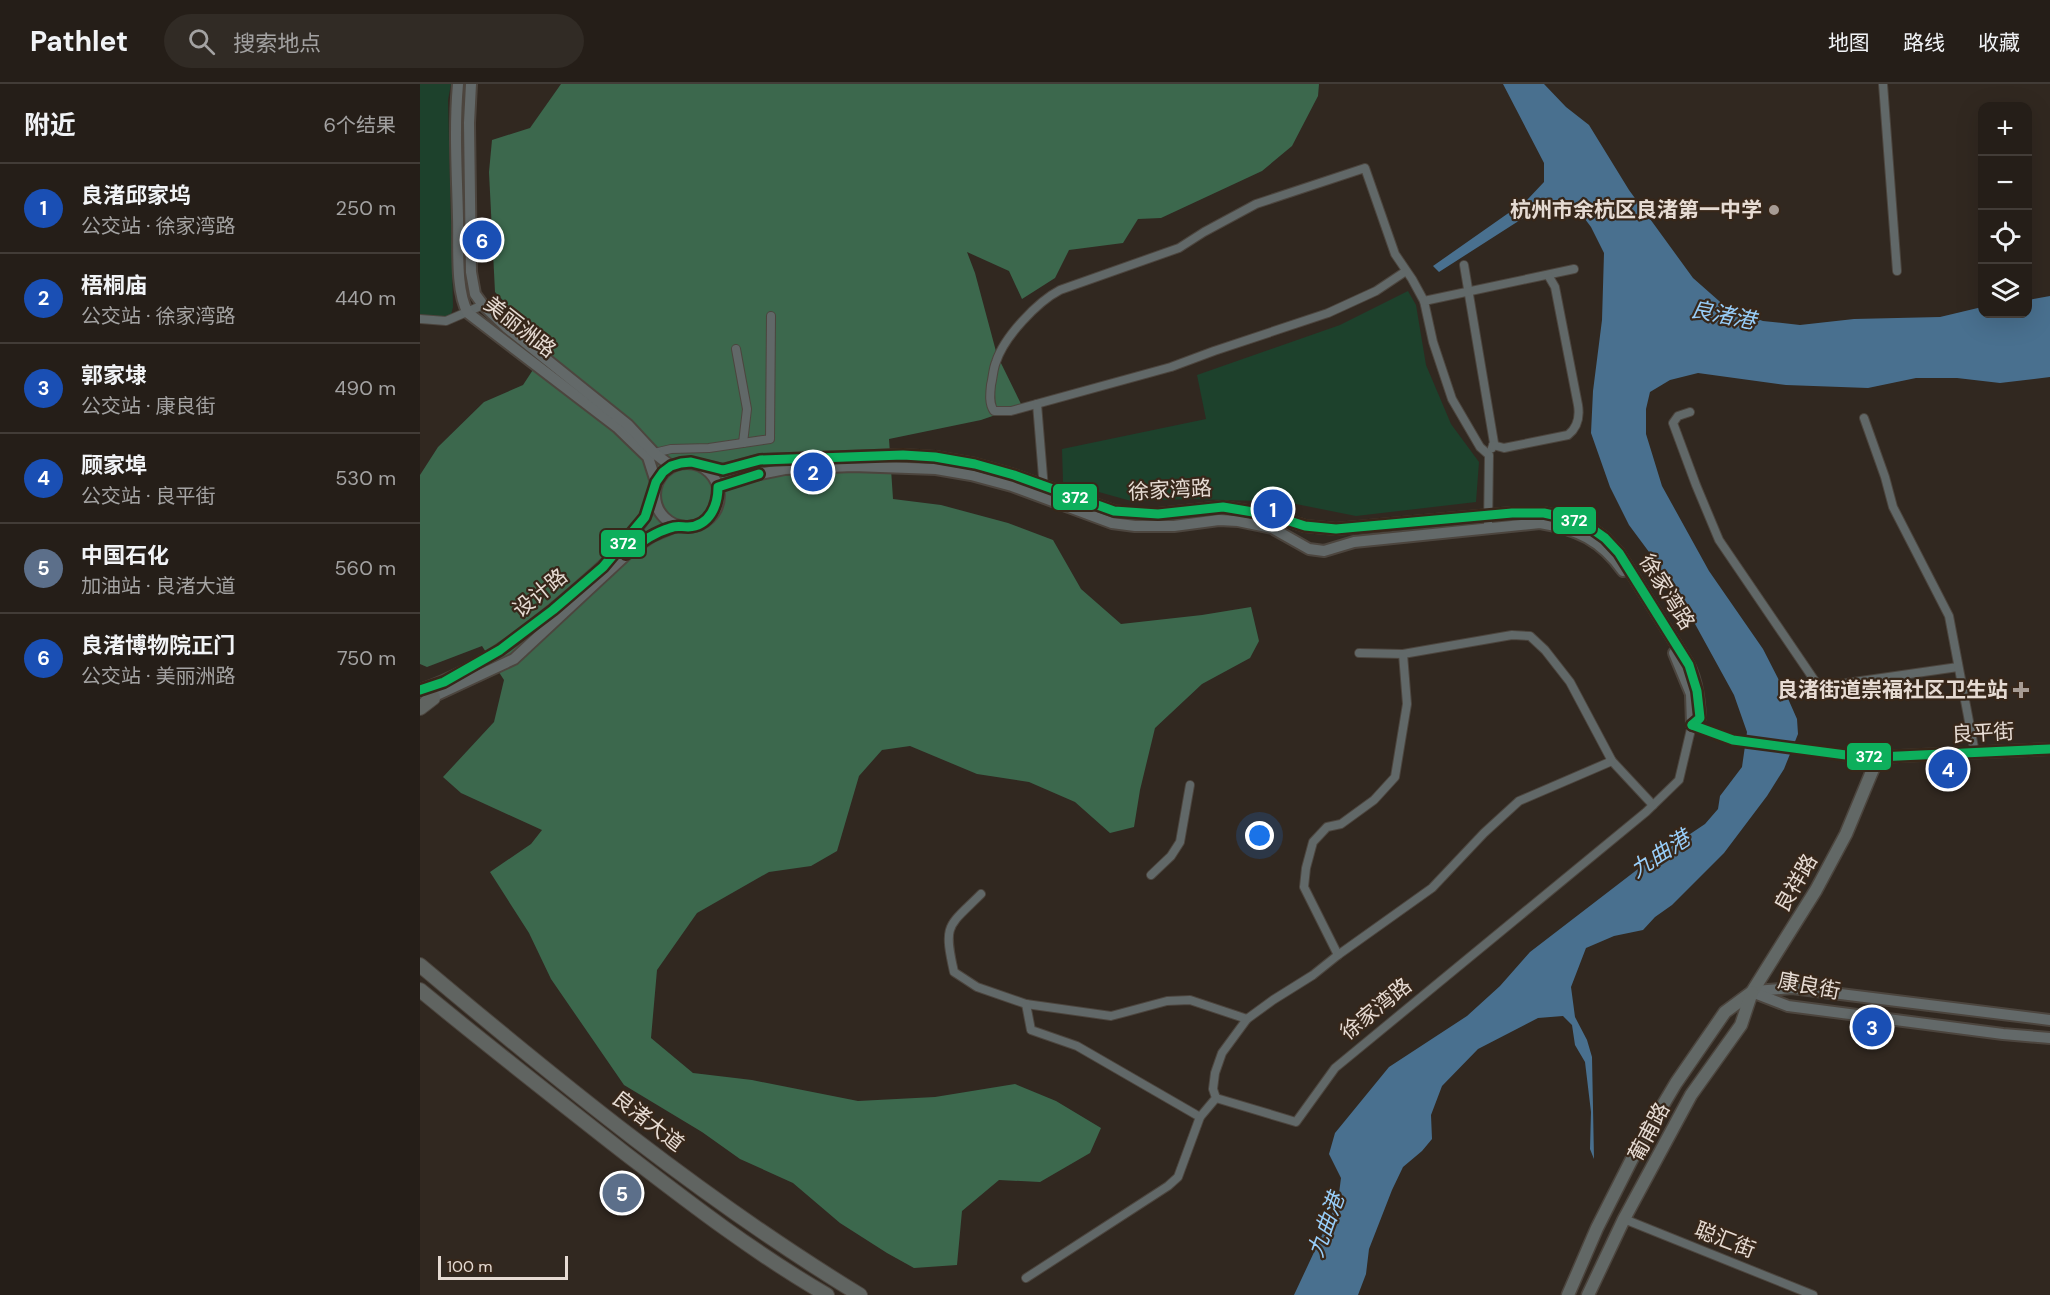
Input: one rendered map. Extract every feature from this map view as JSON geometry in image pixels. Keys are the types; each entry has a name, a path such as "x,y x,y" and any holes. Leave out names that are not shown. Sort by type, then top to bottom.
{"highway":[{"path":"420,708 427,700"},
{"name":"良渚大道","path":"420,965 521,1049 721,1203 796,1256 860,1295"},
{"name":"良渚大道","path":"420,990 520,1072 697,1207 784,1270 827,1295"}],"main road":[{"name":"良祥路","path":"1725,1012 1752,992 1816,890 1846,834 1878,757"},
{"name":"葡甫路","path":"1588,1295 1624,1219 1691,1095 1741,1025 1752,992"},
{"name":"葡甫路","path":"1568,1295 1597,1228 1638,1147 1676,1083 1725,1012"}],"street":[{"name":"美丽洲路","path":"458,84 455,112 459,266 463,304 468,313 617,427 648,457 655,487"},
{"name":"美丽洲路","path":"471,84 469,123 471,272 475,294 506,327 628,425 654,453 671,466"},
{"path":"1883,84 1897,271"},
{"path":"1406,271 1376,291 1328,313 1171,367 1011,411 994,411 991,407 990,391 996,361 1002,348 1010,336 1047,297 1060,290 1179,248 1256,204 1365,168 1395,254 1412,279 1424,301 1433,342 1452,399 1480,447 1489,455"},
{"path":"1464,265 1493,445 1489,455 1488,528"},
{"path":"1424,301 1574,269"},
{"path":"1493,445 1504,448 1568,435 1575,430 1578,421 1578,405 1555,287 1548,275"},
{"path":"420,319 446,321 483,305"},
{"path":"654,453 670,449 710,448 770,439 771,316"},
{"path":"736,350 747,409 743,443"},
{"path":"1037,404 1045,498"},
{"path":"1690,412 1678,416 1673,423 1719,540 1819,687 1958,667"},
{"path":"1864,418 1893,507 1949,616 1975,753"},
{"name":"徐家湾路","path":"701,465 723,470 760,460 903,455 934,457 975,464 1114,511 1158,514 1222,507 1271,515 1305,526 1336,530 1544,513 1571,519 1588,526 1605,538 1619,553 1689,665 1695,676 1700,718 1692,725"},
{"path":"691,462 701,465 715,478 719,497 712,515 696,526 676,526 659,513 655,503 655,487 663,472 671,466 691,462"},
{"name":"徐家湾路","path":"718,487 750,476 785,469 853,466 936,469 1012,486 1112,523 1135,526 1174,526 1219,520 1238,521 1272,528 1310,549 1324,551 1354,542 1540,523 1563,527 1597,542 1614,558 1678,658 1691,694 1692,725 1679,780 1653,806 1335,1068 1296,1122 1216,1098"},
{"name":"设计路","path":"420,690 444,682 500,650 553,610 603,567 645,517 655,487"},
{"name":"设计路","path":"427,700 514,659 629,552 652,536 676,526"},
{"path":"1359,653 1403,654 1512,635 1530,636 1545,650 1570,682 1612,761 1653,806"},
{"path":"1338,955 1304,887 1306,868 1313,842 1327,827 1341,824 1374,800 1395,777 1407,704 1403,654"},
{"path":"1692,725 1733,740 1846,755"},
{"name":"良平街","path":"1846,755 1878,757 2050,749"},
{"path":"1026,1278 1168,1186 1178,1177 1200,1117 1216,1098 1213,1089 1215,1073 1222,1053 1247,1019 1313,975 1432,888 1484,833 1519,801 1612,761"},
{"path":"1151,874 1171,856 1180,842 1191,785"},
{"path":"981,894 950,926 947,942 954,972 978,987 1026,1004 1111,1016 1167,1001 1190,1000 1247,1019"},
{"name":"康良街","path":"1752,992 1792,988 2050,1020"},
{"name":"康良街","path":"1752,992 1788,1006 2002,1034 2050,1038"},
{"path":"1026,1004 1031,1030 1077,1046 1200,1117"},
{"name":"聪汇街","path":"1624,1219 1814,1295"}],"green space":[{"path":"420,84 451,84 448,100 453,307 451,315 445,320 420,318"},
{"path":"561,84 1319,84 1318,96 1292,146 1262,171 1161,218 1138,219 1123,243 1069,250 1055,278 1022,299 1009,271 967,252 975,273 997,355 1022,406 981,420 889,439 893,499 941,505 1008,523 1053,540 1081,589 1121,624 1251,607 1259,641 1250,658 1202,684 1155,728 1140,790 1134,827 1110,833 1075,802 1029,782 977,774 910,746 882,750 859,776 837,851 811,866 769,872 697,913 657,970 651,1038 693,1073 752,1080 858,1101 935,1097 1015,1084 1056,1101 1101,1128 1090,1153 1040,1182 999,1180 962,1211 957,1265 914,1268 840,1223 793,1183 740,1159 702,1132 624,1085 551,979 529,933 490,872 531,844 542,830 461,793 443,777 494,722 504,680 482,646 427,667 420,664 420,475 438,447 484,402 523,385 548,347 495,292 489,172 492,140 530,128"},
{"path":"1408,291 1416,305 1426,365 1451,424 1479,462 1476,502 1356,516 1286,502 1192,499 1131,501 1063,482 1062,449 1206,419 1197,375 1340,325"}],"water":[{"name":"良渚港","path":"1503,84 1544,84 1566,107 1589,125 1629,190 1693,278 1727,308 1763,321 1800,325 1854,319 1940,317 1978,308 1978,318 2032,318 2032,299 2050,296 2050,377 2000,383 1957,378 1916,378 1868,388 1786,385 1698,373 1670,380 1650,392 1646,409 1646,434 1662,486 1709,571 1763,649 1797,719 1798,734 1784,769 1767,796 1724,853 1672,905 1655,917 1643,930 1614,936 1586,948 1571,987 1575,1017 1587,1040 1592,1057 1594,1159 1590,1149 1591,1112 1585,1062 1575,1045 1572,1025 1563,1016 1538,1018 1478,1049 1442,1086 1431,1115 1432,1139 1403,1167 1392,1190 1369,1249 1366,1274 1358,1295 1294,1295 1338,1201 1341,1178 1329,1154 1335,1133 1389,1067 1467,1016 1500,986 1530,952 1638,869 1705,824 1718,809 1720,796 1742,767 1747,732 1734,695 1689,613 1629,525 1610,487 1591,433 1593,391 1602,320 1604,253 1591,227 1576,207 1559,203 1542,206 1439,272 1433,266 1527,200 1544,182 1544,163"}],"transit line":[{"name":"372","path":"420,690 444,682 500,650 553,610 603,567 645,517 656,482 671,466 691,462 723,470 760,460 903,455 935,457 975,464 1014,475 1114,511 1158,514 1223,507 1271,515 1305,526 1336,529 1512,513 1544,513 1571,519 1588,526 1605,538 1619,553 1689,665 1697,691 1700,718 1692,725"},
{"name":"372","path":"626,554 664,530 696,526 702,523 714,507 718,487 759,474"},
{"name":"372","path":"1692,725 1733,740 1846,755 1878,757 2050,749"}],"place":[{"name":"杭州市余杭区良渚第一中学","path":"1774,210"},
{"name":"良渚博物院正门","path":"482,240"},
{"name":"梧桐庙","path":"813,472"},
{"name":"良渚邱家坞","path":"1273,509"},
{"name":"良渚街道崇福社区卫生站","path":"2021,690"},
{"name":"顾家埠","path":"1948,769"},
{"name":"郭家埭","path":"1872,1027"},
{"name":"中国石化","path":"622,1193"}],"water label":[{"name":"九曲港","path":"1660,854"},
{"name":"九曲港","path":"1326,1225"}]}
